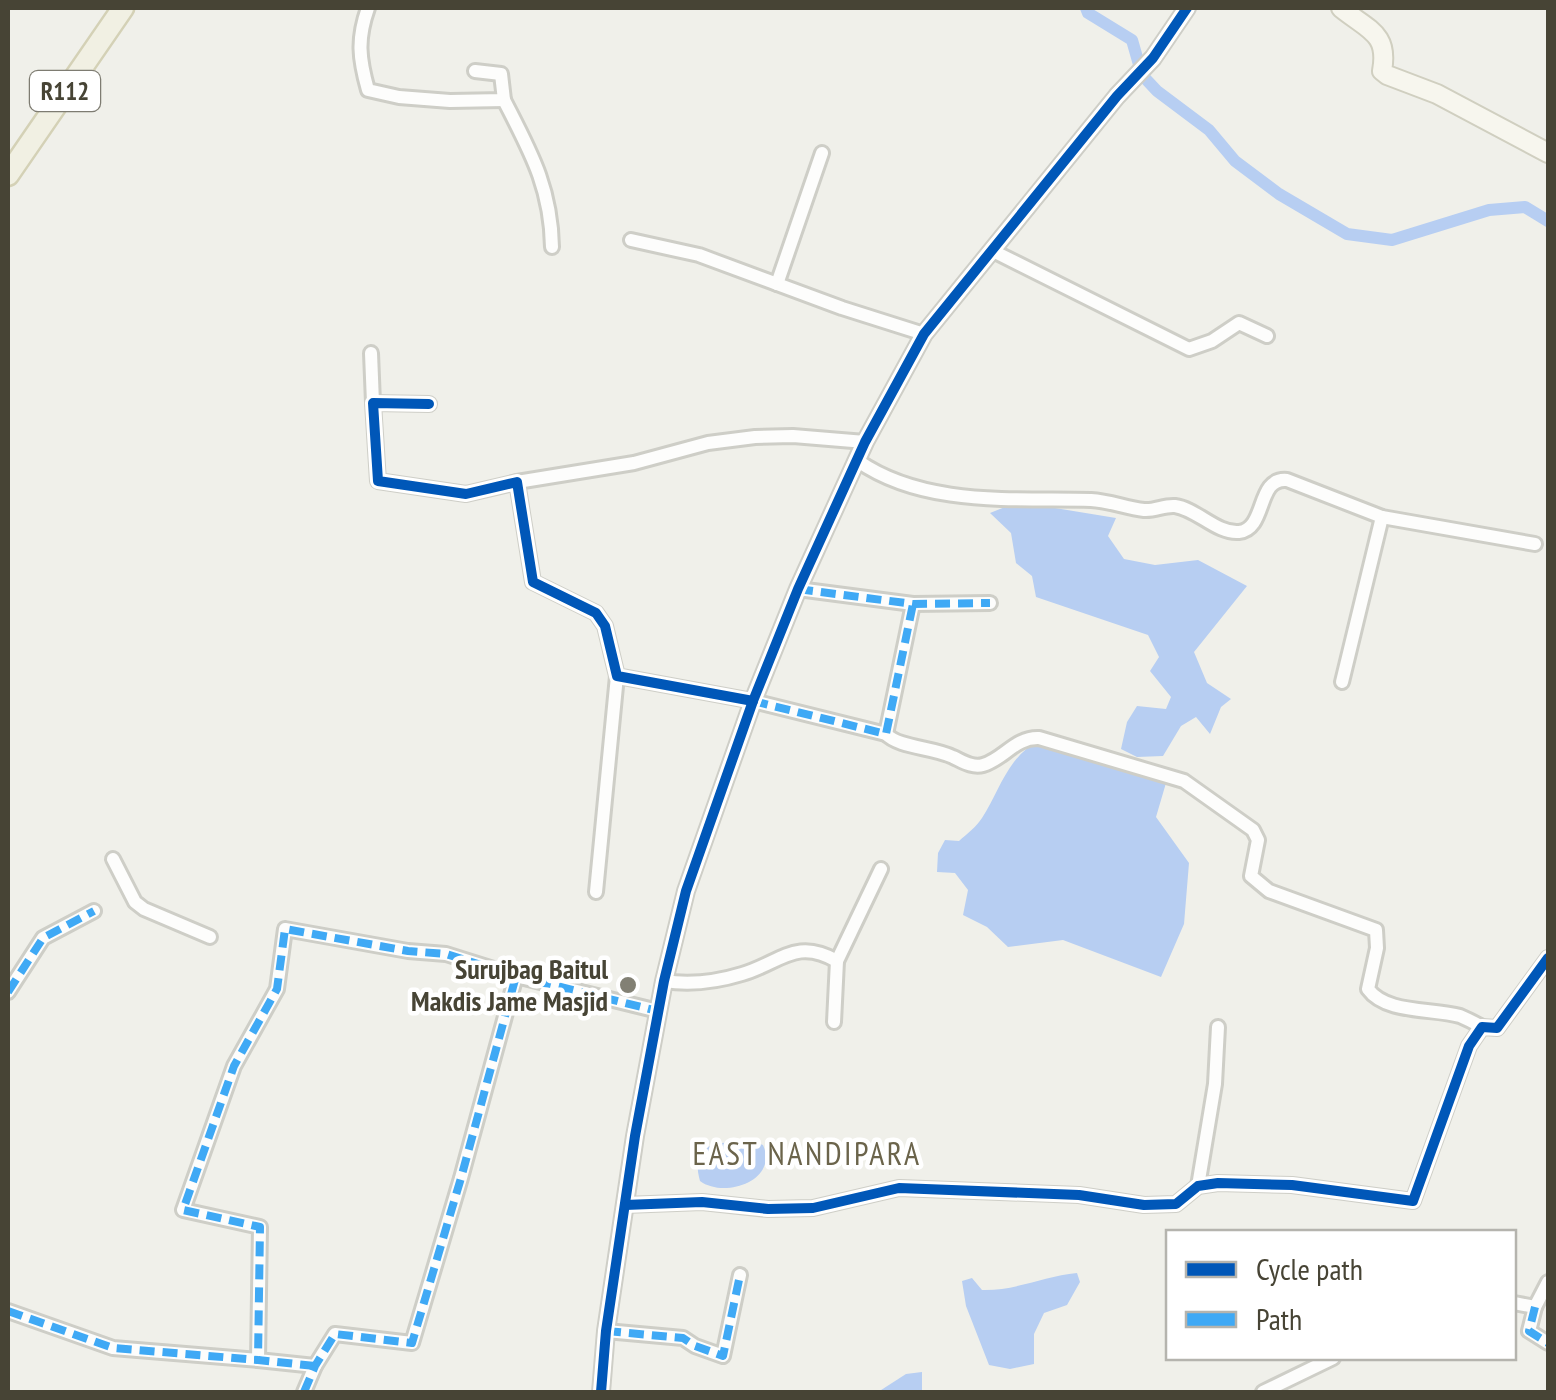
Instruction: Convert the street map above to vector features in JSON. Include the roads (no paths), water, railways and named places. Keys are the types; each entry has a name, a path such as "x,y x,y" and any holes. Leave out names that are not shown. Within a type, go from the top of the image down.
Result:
{"main road":[{"name":"R112","path":"8,175 122,8"},
{"path":"1341,8 1382,41 1386,50 1382,71 1387,75 1438,94 1548,153"}],"street":[{"path":"368,8 360,32 360,53 368,90 450,101 504,100"},
{"path":"601,1392 606,1332 658,1011 686,891 752,702 798,589 865,442 924,334 1116,96 1152,58 1186,10"},
{"path":"474,70 500,74 504,100 534,153 552,220 552,247"},
{"path":"778,284 822,154"},
{"path":"631,240 699,254 924,334"},
{"path":"993,251 1189,349 1212,342 1239,323 1268,336"},
{"path":"371,353 378,480 466,494 634,462 708,443 793,436 865,442"},
{"path":"374,403 429,404"},
{"path":"858,462 895,480 964,496 1096,500 1145,510 1178,506 1228,530 1241,532 1250,527 1271,484 1278,479 1382,517 1535,544"},
{"path":"517,482 533,582 596,613 605,626 616,676 596,892"},
{"path":"1342,682 1382,517"},
{"path":"798,589 913,604 990,603"},
{"path":"886,734 913,604"},
{"path":"616,676 752,702 886,734 892,741 941,751 975,766 984,765 1020,741 1039,738 1184,781 1252,830 1258,840 1251,876 1269,891 1376,930 1377,948 1368,989 1374,996 1400,1006 1460,1016 1497,1028 1548,958"},
{"path":"113,860 134,902 210,937"},
{"path":"834,1022 837,960 881,869"},
{"path":"8,992 43,938 94,911"},
{"path":"258,1360 260,1228 184,1210 234,1066 277,989 285,928 408,951 446,954 516,976 658,1011"},
{"path":"664,981 712,982 745,974 807,949 837,960"},
{"path":"304,1392 335,1334 412,1343 462,1178 516,976"},
{"path":"625,1206 702,1202 768,1209 813,1208 898,1188 1078,1195 1144,1205 1176,1204 1198,1186 1218,1183 1292,1186 1413,1200 1470,1046 1482,1026"},
{"path":"1198,1186 1215,1084 1218,1027"},
{"path":"606,1332 683,1338 723,1356 740,1275"},
{"path":"1548,1282 1535,1307 1529,1331 1548,1343"},
{"path":"1516,1303 1535,1307"},
{"path":"8,1311 112,1348 315,1366"},
{"path":"1263,1392 1329,1360"}],"water":[{"path":"1010,505 1116,518 1108,536 1124,559 1155,565 1198,560 1247,586 1194,652 1207,683 1231,699 1221,707 1210,734 1196,717 1181,726 1163,756 1137,757 1121,749 1127,722 1137,706 1166,709 1171,697 1150,671 1159,657 1148,635 1036,597 1032,576 1016,563 1011,533 990,513"},
{"path":"1038,741 1166,783 1156,817 1189,863 1184,924 1161,977 1063,940 1008,947 987,927 963,915 968,890 955,873 937,872 938,853 945,840 959,841 977,824 1011,765"},
{"path":"721,1143 763,1145 766,1158 756,1177 735,1187 722,1188 700,1181 699,1157 704,1150"},
{"path":"1077,1273 1080,1282 1067,1305 1044,1313 1034,1334 1034,1364 1010,1369 989,1365 966,1306 962,1281 972,1278 982,1290 994,1290"},
{"path":"922,1372 922,1392 878,1392 906,1374"}],"waterway":[{"path":"1086,8 1132,40 1142,75 1209,130 1235,161 1279,194 1347,234 1392,240 1489,210 1525,207 1548,221"}],"place":[{"name":"Surujbag Baitul Makdis Jame Masjid","path":"628,985"}],"district":[{"name":"EAST NANDIPARA","path":"807,1154"}]}
